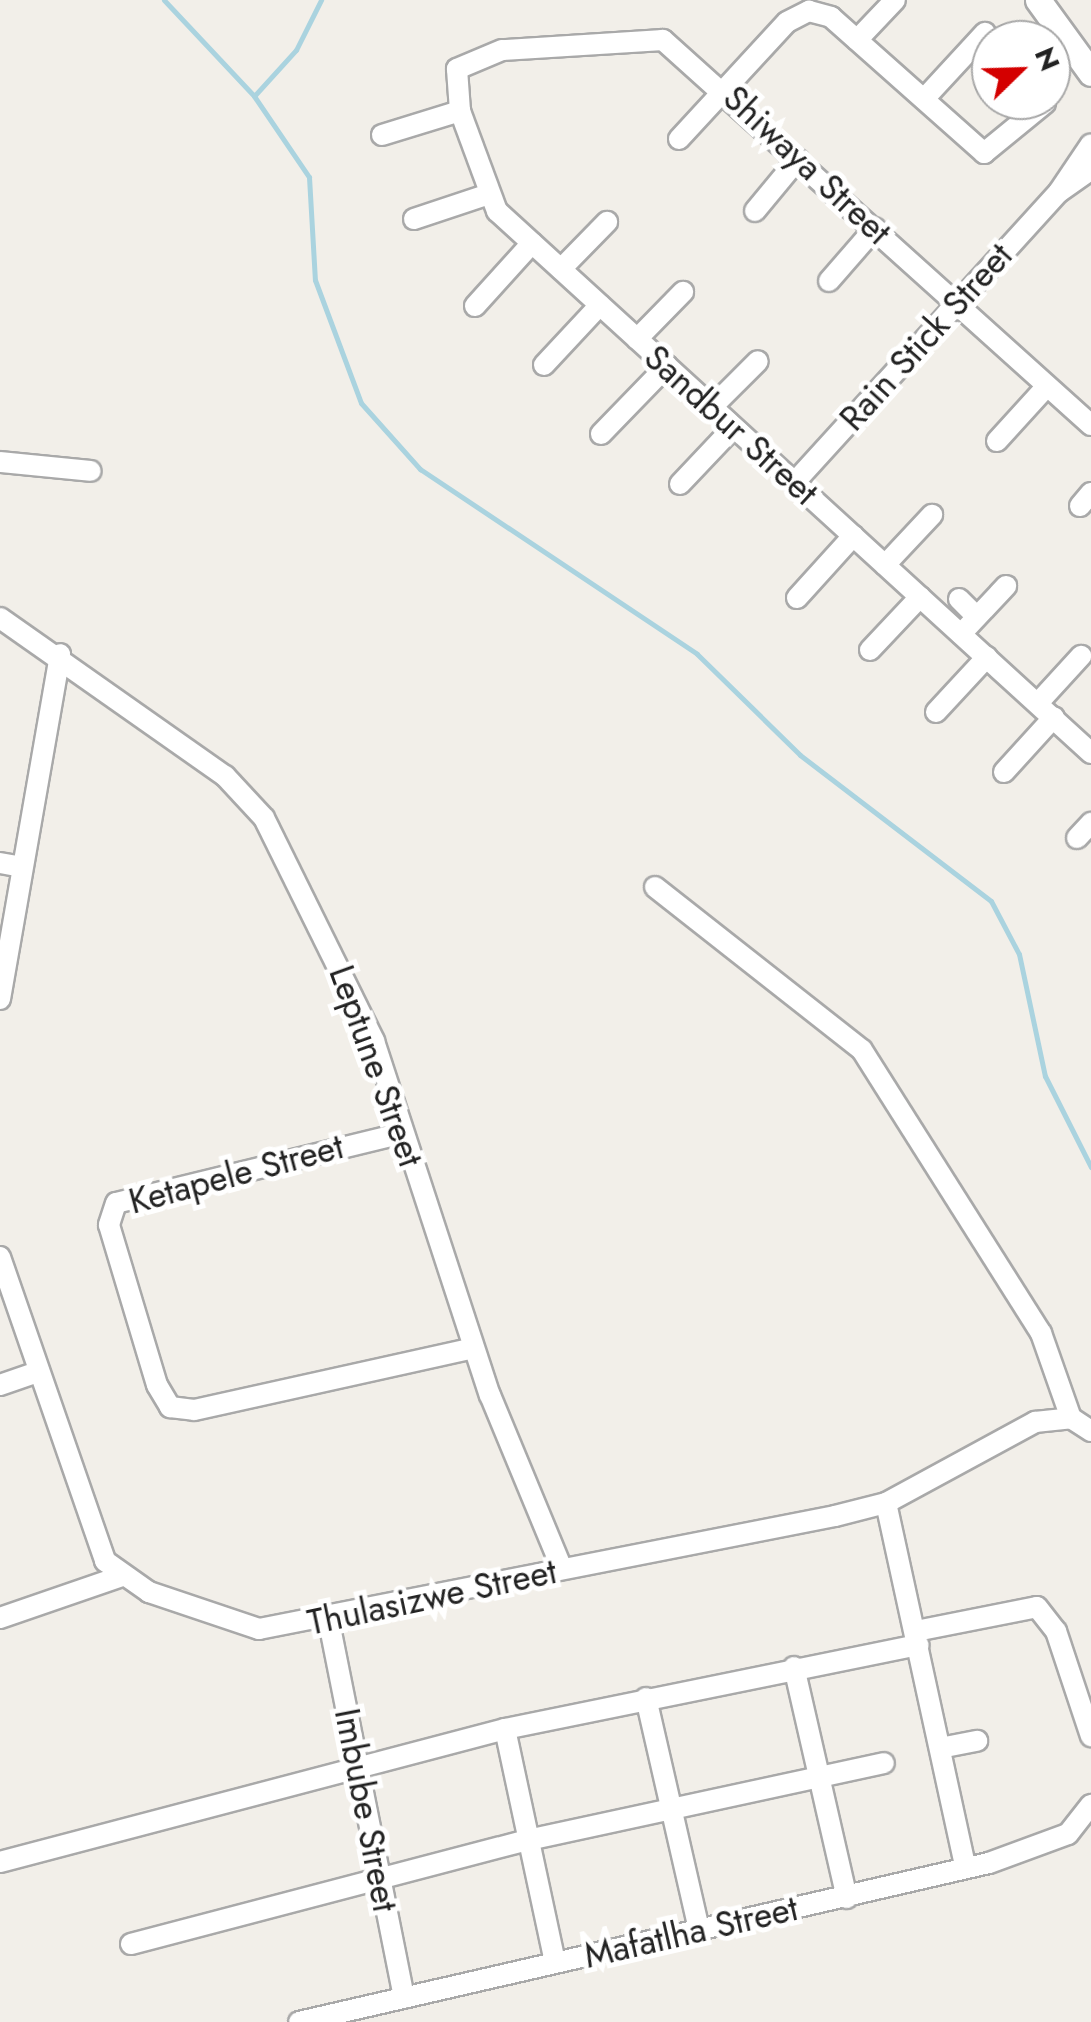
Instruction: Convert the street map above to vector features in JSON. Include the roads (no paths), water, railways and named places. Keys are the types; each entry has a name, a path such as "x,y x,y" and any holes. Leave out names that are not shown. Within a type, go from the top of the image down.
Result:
{"street":[{"path":"857,40 895,0"},
{"path":"1038,0 1091,73"},
{"path":"679,139 799,14 825,13 984,154 1025,120"},
{"name":"Shiwaya Street","path":"470,56 663,40 725,89 1091,425"},
{"path":"924,99 971,47"},
{"name":"Sandbur Street","path":"470,56 454,74 460,111 486,195 636,339 1091,753"},
{"path":"382,135 460,111"},
{"name":"Rain Stick Street","path":"794,482 1059,192 1091,144"},
{"path":"755,211 798,159"},
{"name":"Rain Stick Street","path":"1059,192 1091,170"},
{"path":"414,218 486,195"},
{"path":"561,269 607,222"},
{"path":"829,281 875,228"},
{"path":"475,306 532,243"},
{"path":"636,339 682,292"},
{"path":"544,365 600,305"},
{"path":"712,408 758,361"},
{"path":"601,434 667,366"},
{"path":"997,441 1047,386"},
{"path":"680,484 733,428"},
{"path":"0,462 91,471"},
{"path":"885,566 932,515"},
{"path":"797,598 854,536"},
{"path":"961,634 1006,586"},
{"path":"870,650 920,597"},
{"path":"959,599 978,616"},
{"name":"Leptune Street","path":"0,618 60,654 225,776 264,818 364,1015 473,1348 562,1570"},
{"path":"0,999 60,654"},
{"path":"1004,772 1081,656"},
{"path":"936,712 987,657"},
{"path":"0,864 22,868"},
{"path":"655,887 862,1050 1040,1332 1071,1418 1091,1431"},
{"name":"Ketapele Street","path":"403,1133 116,1203 108,1225 157,1385 170,1408 194,1410 473,1348"},
{"name":"Thulasizwe Street","path":"0,1257 88,1532 122,1576 232,1624 329,1622 886,1503 1034,1422 1071,1418"},
{"path":"0,1385 34,1373"},
{"path":"886,1503 965,1866"},
{"path":"0,1618 122,1576"},
{"path":"0,1862 505,1728 794,1667 1037,1607 1056,1631 1091,1736"},
{"name":"Imbube Street","path":"329,1622 404,1998"},
{"path":"794,1667 846,1898"},
{"path":"646,1698 675,1809 699,1930"},
{"path":"505,1728 555,1962"},
{"path":"940,1748 977,1741"},
{"path":"130,1944 528,1840 884,1763"},
{"name":"Mafatlha Street","path":"299,2022 846,1898 965,1866 1068,1834 1091,1805"}],"waterway":[{"path":"164,0 254,96 309,177 315,280 361,403 420,469 697,654 800,755 991,901 1019,954 1045,1076 1091,1167"},
{"path":"255,95 296,50 321,0"}]}
